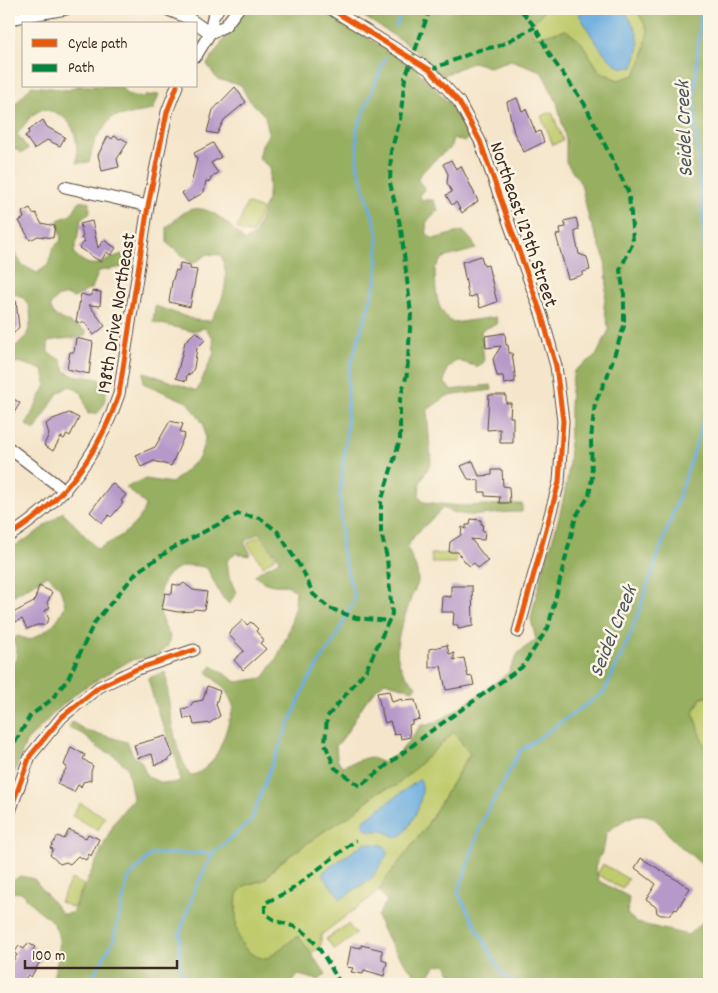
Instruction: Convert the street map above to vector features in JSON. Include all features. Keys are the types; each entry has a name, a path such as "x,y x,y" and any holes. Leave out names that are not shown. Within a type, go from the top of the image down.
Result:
{"street":[{"path":"9,18 66,9"},
{"path":"166,9 194,22"},
{"path":"198,53 210,33 213,17 218,9"},
{"path":"210,33 225,26 238,9"},
{"name":"Northeast 129th Street","path":"331,9 430,70 459,102 480,141 542,316 556,366 563,421 559,482 518,632"},
{"path":"198,25 210,33"},
{"name":"198th Drive Northeast","path":"9,536 42,512 65,491 91,456 104,434 119,394 148,206 167,112 176,88"},
{"path":"65,187 148,206"},
{"path":"9,448 65,491"},
{"path":"9,814 30,756 62,717 99,687 137,668 194,650"}],"green space":[{"path":"245,9 322,9 415,68 450,104 469,138 465,142 453,138 450,149 432,162 417,179 425,189 420,194 421,200 433,200 438,210 426,223 427,234 433,239 463,231 476,249 443,258 435,268 437,298 442,312 453,323 496,317 497,324 481,330 484,362 478,367 456,360 447,369 444,382 451,390 491,385 492,390 447,396 427,410 431,462 420,483 419,496 423,502 460,506 522,504 522,512 482,515 463,514 443,508 415,535 407,547 416,567 418,582 399,634 397,655 406,676 416,686 413,690 385,682 368,698 349,730 336,746 337,759 342,766 369,757 384,763 401,751 421,725 429,725 444,718 508,673 519,652 536,640 531,619 564,498 569,467 570,398 574,371 596,356 609,330 604,307 607,282 605,259 589,219 581,184 566,162 566,140 557,102 541,71 511,60 489,67 473,62 442,76 410,46 352,9 545,9 530,27 534,37 566,30 581,42 600,72 618,80 635,75 644,54 648,30 636,9 709,9 709,696 701,698 693,713 703,743 709,753 709,873 696,859 672,839 657,821 644,815 630,817 606,833 604,848 595,867 599,881 629,897 627,914 637,923 688,935 709,916 709,984 459,984 445,964 436,966 421,984 412,984 415,974 393,947 377,916 387,901 379,891 383,883 424,830 470,754 454,732 396,786 379,791 348,817 327,829 278,864 264,880 246,885 237,894 236,926 241,943 247,950 255,956 266,959 298,936 326,974 319,980 298,975 291,984 51,984 59,947 57,930 52,922 23,893 9,892 11,882 20,876 34,879 62,914 72,913 115,821 133,798 127,767 112,754 97,747 86,736 69,727 72,722 85,730 127,742 134,757 141,761 147,776 163,783 180,781 176,757 157,710 148,678 166,672 170,712 179,751 190,776 200,772 215,757 220,748 234,708 227,691 207,672 212,666 237,682 263,678 282,648 293,614 296,591 287,585 266,583 255,576 280,560 260,532 244,542 250,552 249,556 236,553 227,560 229,576 236,593 229,604 221,596 207,568 191,566 178,568 168,575 162,585 159,597 163,623 170,636 168,646 159,655 131,660 80,690 56,711 26,742 9,787 9,669 16,656 13,640 17,636 30,640 42,633 52,626 65,605 60,588 48,575 9,598 9,550 33,535 63,512 97,549 112,541 133,526 146,505 126,487 145,479 172,483 199,458 205,440 204,425 189,403 143,383 144,372 197,391 214,353 213,338 205,328 191,331 153,322 155,306 195,320 210,321 219,306 226,281 221,255 208,254 192,264 167,243 167,227 186,211 205,210 220,218 245,241 255,235 268,196 270,167 259,159 262,145 269,133 265,116 248,99 241,85 217,79 207,64"},
{"path":"545,9 636,9 648,30 644,54 635,76 618,80 600,72 581,42 534,37 529,27"},
{"path":"29,88 69,90 73,88 122,88 126,94 140,97 159,94 153,110 112,117 95,140 89,162 77,163 75,135 68,121 62,116 43,109 32,115 17,134 28,149 22,153 9,145 9,112"},
{"path":"552,112 563,140 553,145 541,116"},
{"path":"89,201 90,212 81,220 74,253 88,264 100,263 129,253 131,261 123,267 99,271 92,288 74,298 66,295 56,298 50,306 54,315 86,331 85,336 48,342 48,353 61,360 65,371 72,375 99,379 107,387 104,404 98,413 88,414 82,393 70,386 58,393 35,430 26,425 46,385 43,370 19,362 9,365 9,348 22,342 26,336 29,329 30,314 29,306 24,299 15,294 9,296 9,243 22,265 37,273 48,265 53,248 61,240 58,220 71,215 79,202"},
{"path":"247,203 262,209 252,234 237,229"},
{"path":"260,535 276,557 263,566 247,543"},
{"path":"455,553 456,563 432,563 431,554"},
{"path":"709,696 709,753 703,743 693,713 701,698"},
{"path":"454,732 470,753 424,830 383,883 379,891 321,935 321,945 311,954 298,936 266,960 247,951 241,944 236,926 237,894 246,885 264,880 278,864 327,829 348,817 379,791 396,786"},
{"path":"80,803 105,817 98,830 72,816"},
{"path":"603,864 628,879 622,889 597,874"},
{"path":"71,879 84,885 73,908 60,902"},
{"path":"348,924 356,934 335,950 326,939"}],"water":[{"path":"582,9 623,9 633,24 638,37 638,51 633,67 621,67 615,64 602,51 578,12"},
{"path":"420,779 422,793 420,802 413,820 403,834 398,838 386,832 367,830 362,824 365,819"},
{"path":"365,843 383,845 389,852 372,878 341,899 323,876 324,871"}],"building":[{"path":"235,87 246,102 224,120 217,134 207,132 213,110"},
{"path":"517,98 522,111 526,109 536,133 540,131 544,142 524,152 514,133 507,102"},
{"path":"43,120 47,127 65,137 60,146 47,140 34,149 25,136 29,133 28,131"},
{"path":"108,136 112,139 114,136 121,138 128,142 117,159 119,167 102,171 98,155"},
{"path":"213,143 221,157 211,163 218,173 211,178 210,182 206,181 204,192 188,202 182,193 191,184 197,159 194,153"},
{"path":"451,160 456,169 461,166 478,201 462,213 456,202 452,205 446,195 452,192 447,183 448,174 443,164"},
{"path":"30,208 33,214 36,213 41,223 55,226 53,238 38,236 30,240 19,221 24,218 22,212"},
{"path":"576,218 579,230 575,231 575,236 579,254 587,257 590,270 583,272 583,275 568,279 556,235 561,234 560,228 566,227 564,221"},
{"path":"92,221 98,248 104,240 116,248 111,255 106,252 101,262 79,248 85,241 81,238 83,236 80,224"},
{"path":"481,256 484,266 488,265 497,302 480,308 476,295 469,298 462,262"},
{"path":"180,263 190,265 190,269 197,270 190,307 169,302 172,282 176,270 179,271"},
{"path":"92,291 101,292 100,306 89,305 105,326 94,335 85,323 76,322 81,294 92,295"},
{"path":"16,301 19,327 9,339 9,302"},
{"path":"196,331 205,340 197,348 194,368 190,375 187,374 186,381 176,378 185,342"},
{"path":"505,333 506,345 508,345 509,353 512,353 515,382 504,384 503,376 497,376 493,359 501,346 486,348 485,336"},
{"path":"76,338 93,342 89,374 67,369 70,352 74,352"},
{"path":"489,395 506,395 506,403 511,403 510,417 513,417 513,443 500,443 500,429 487,430"},
{"path":"9,396 20,403 14,413 9,410"},
{"path":"69,413 79,418 70,436 67,434 64,439 61,437 53,451 44,445 49,434 46,424"},
{"path":"170,421 183,424 180,432 185,434 171,466 154,461 141,467 136,455 155,447"},
{"path":"473,461 479,476 492,475 492,470 502,470 503,486 509,487 510,503 499,503 500,497 485,496 485,492 479,492 479,480 468,479 461,466"},
{"path":"112,483 126,495 121,501 123,503 111,517 109,515 102,523 90,512"},
{"path":"471,519 481,520 481,524 483,524 482,531 485,531 484,540 471,539 488,561 478,568 474,563 470,566 466,563 458,552 449,552 450,542 461,535 462,527 466,529 466,525 470,525"},
{"path":"184,583 193,590 207,592 204,610 194,609 193,611 178,612 162,609 165,593 172,594 173,584 180,586"},
{"path":"39,586 52,592 47,603 50,607 45,611 49,619 45,625 37,625 27,629 22,619 9,625 9,615 34,602"},
{"path":"451,586 472,586 473,626 458,629 458,625 453,625 454,612 441,612 442,596 451,597"},
{"path":"243,620 247,625 251,622 258,629 256,631 264,640 260,643 266,649 243,670 234,660 244,651 228,634"},
{"path":"447,645 449,654 454,653 454,660 464,658 468,677 472,676 474,685 446,690 441,666 429,668 429,649"},
{"path":"207,686 220,691 216,704 220,716 210,723 194,725 192,717 184,719 182,709 189,708 193,702 203,700"},
{"path":"389,691 392,702 402,699 402,701 415,700 420,719 412,721 412,724 409,725 410,737 401,739 400,733 394,735 390,721 385,723 377,693"},
{"path":"166,736 173,756 169,760 155,765 152,754 138,758 134,745"},
{"path":"71,747 85,755 83,759 93,766 91,780 83,782 81,787 78,785 74,792 57,784 67,767 64,765"},
{"path":"69,830 86,838 88,834 99,839 91,856 89,854 86,860 78,856 70,864 66,862 60,864 50,855 53,849 50,848 58,836 64,839"},
{"path":"641,858 690,888 677,910 675,909 670,915 657,913 656,907 646,900 656,884 635,868"},
{"path":"28,943 35,947 32,951 42,958 31,977 28,975 21,984 14,984 9,981 9,967 17,955 14,953 19,946 24,949"},
{"path":"361,945 382,950 382,960 387,962 384,976 364,970 363,974 351,972 353,968 347,967 351,946 361,948"}],"waterway":[{"path":"396,26 403,9"},
{"name":"Seidel Creek","path":"701,9 694,101 709,308"},
{"path":"88,984 113,942 128,879 151,854 213,853 251,821 271,767 307,682 335,639 355,599 342,551 340,493 347,429 348,373 377,279 378,234 357,164 357,129 385,58"},
{"name":"Seidel Creek","path":"518,984 502,974 458,893 482,822 520,751 604,692 629,639 688,470 709,402"},
{"path":"190,984 179,967 180,933 195,889 213,853"}],"marked path":[{"path":"430,9 405,78 400,120 391,151 390,183 401,229 411,314 407,374 400,399 400,440 381,502 381,532 387,558 392,614 366,670 327,717 325,744 335,768 360,786 431,731 522,667 548,628 576,516 589,496 592,478 591,439 595,403 607,377 624,326 624,294 620,270 633,242 628,191 584,103 551,57 535,27 520,9"},
{"path":"430,70 479,50 499,46 535,27"},
{"path":"9,753 30,716 51,700 68,679 94,623 138,571 173,548 238,514 260,518 278,532 304,573 313,594 329,608 356,618 390,621"},
{"path":"341,984 311,938 299,929 278,922 270,917 265,913 265,903 291,890 356,840"}],"cycle path":[{"path":"331,9 430,70 459,102 480,141 542,316 556,366 563,421 559,482 518,632"},
{"path":"9,536 46,508 77,475 101,437 111,416 119,394 148,206 167,112 176,88"},
{"path":"9,814 30,756 62,717 99,687 137,669 194,650"}]}
